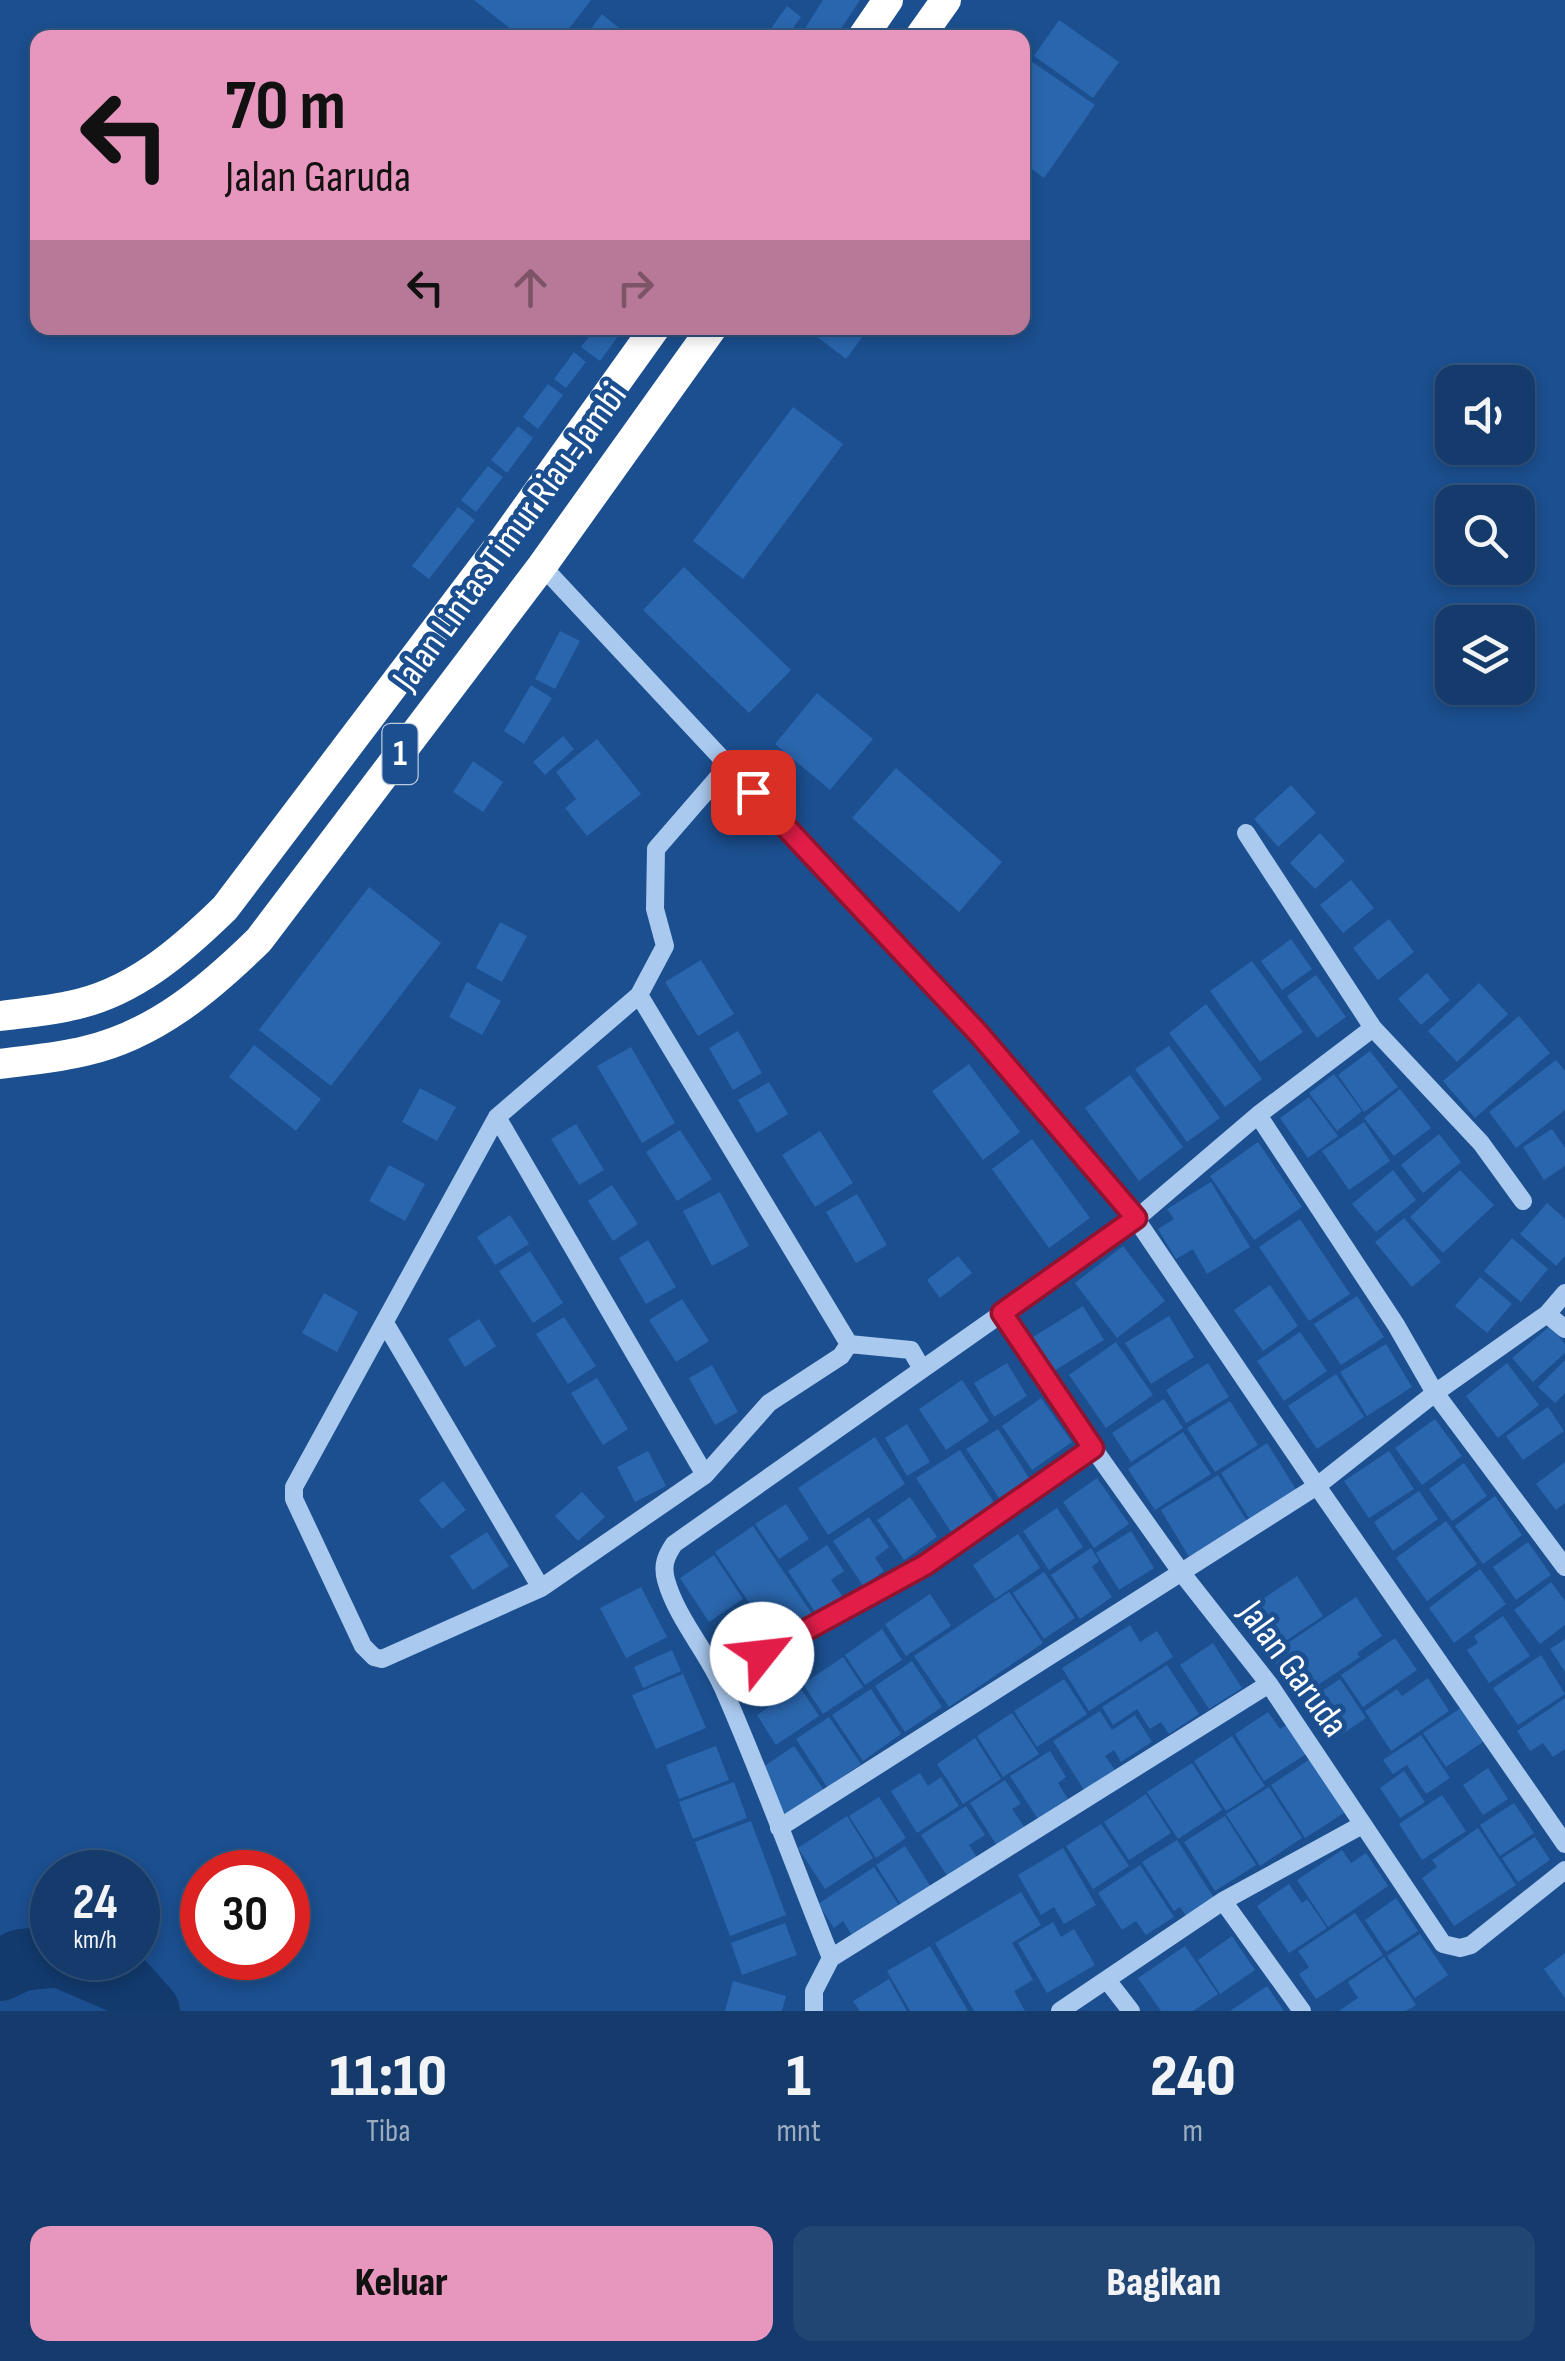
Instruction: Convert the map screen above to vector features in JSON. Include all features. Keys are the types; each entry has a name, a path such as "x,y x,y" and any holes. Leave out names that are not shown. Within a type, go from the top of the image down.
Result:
{"highway":[{"path":"867,30 888,0"},
{"path":"925,30 946,0"},
{"name":"Jalan Lintas Timur Riau-Jambi","path":"0,1016 73,1006 117,990 157,968 226,908 505,538 650,335"},
{"name":"Jalan Lintas Timur Riau-Jambi","path":"0,1064 86,1051 136,1034 183,1008 259,940 542,566 707,335"}],"street":[{"path":"542,566 979,1034 1136,1218 1565,1844"},
{"path":"728,766 656,849 655,909 665,946 640,995 497,1117 292,1493 364,1646 374,1658 382,1659 542,1588 705,1476 769,1403 841,1356 849,1344"},
{"path":"1246,833 1372,1028 1481,1143 1523,1201"},
{"path":"640,995 849,1344"},
{"path":"831,1958 721,1684 666,1581 668,1552 674,1544 1136,1218 1372,1028"},
{"path":"1258,1116 1396,1325 1435,1393 1565,1567"},
{"path":"497,1117 705,1476"},
{"path":"779,1828 1317,1486 1435,1393 1547,1314 1565,1293"},
{"name":"Jalan Garuda","path":"1002,1313 1181,1572 1269,1684 1444,1944 1460,1948 1471,1945 1565,1870"},
{"path":"1547,1314 1565,1329"},
{"path":"385,1324 542,1588"},
{"path":"849,1344 910,1350 922,1368"},
{"path":"721,1684 762,1654 925,1565 1093,1448"},
{"path":"814,2011 814,1991 831,1958 1269,1684"},
{"path":"1060,2011 1222,1901 1362,1825"},
{"path":"1222,1901 1302,2011"},
{"path":"1106,1980 1131,2011"}],"building":[{"path":"474,0 591,0 568,30 512,30"},
{"path":"823,0 860,0 840,30 804,30"},
{"path":"787,6 801,17 792,30 770,30"},
{"path":"602,14 621,30 590,30"},
{"path":"1059,20 1119,62 1093,98 1034,56"},
{"path":"1030,60 1095,105 1044,178 1030,168"},
{"path":"590,335 619,335 600,361 581,347"},
{"path":"815,335 864,335 846,359"},
{"path":"574,352 586,362 566,388 554,379"},
{"path":"548,384 563,395 538,429 523,417"},
{"path":"793,407 843,444 743,579 693,541"},
{"path":"518,426 533,438 507,473 491,460"},
{"path":"488,466 503,477 476,512 461,500"},
{"path":"458,507 475,520 429,579 412,566"},
{"path":"684,567 791,670 749,713 643,610"},
{"path":"560,631 580,641 555,689 535,679"},
{"path":"531,685 552,698 524,744 504,731"},
{"path":"817,693 873,739 830,790 775,744"},
{"path":"563,736 574,749 545,775 533,762"},
{"path":"597,739 641,794 587,836 565,808 576,799 556,772"},
{"path":"473,761 503,782 483,812 453,792"},
{"path":"896,768 1002,862 959,912 852,818"},
{"path":"1291,785 1316,813 1278,847 1254,819"},
{"path":"1320,833 1345,861 1315,889 1290,863"},
{"path":"1351,880 1374,908 1343,933 1320,905"},
{"path":"369,887 441,943 331,1086 259,1030"},
{"path":"1389,919 1414,952 1378,980 1353,948"},
{"path":"500,922 527,936 502,982 476,968"},
{"path":"1291,939 1312,969 1282,990 1261,961"},
{"path":"701,960 734,1014 698,1036 665,982"},
{"path":"1252,961 1303,1032 1260,1062 1210,991"},
{"path":"1427,973 1450,1000 1421,1025 1398,999"},
{"path":"1316,975 1346,1017 1317,1038 1287,996"},
{"path":"467,982 501,1001 482,1035 449,1017"},
{"path":"1479,983 1508,1014 1457,1062 1428,1031"},
{"path":"1206,1004 1262,1079 1225,1107 1169,1033"},
{"path":"1519,1016 1550,1053 1475,1118 1443,1081"},
{"path":"738,1031 762,1073 733,1090 709,1048"},
{"path":"254,1045 321,1099 296,1131 229,1077"},
{"path":"1169,1046 1220,1118 1187,1142 1135,1069"},
{"path":"631,1047 675,1123 642,1143 597,1066"},
{"path":"1370,1051 1398,1087 1364,1112 1338,1075"},
{"path":"1556,1060 1565,1071 1565,1110 1516,1148 1489,1112"},
{"path":"969,1064 1020,1132 983,1160 932,1091"},
{"path":"1334,1074 1362,1111 1337,1131 1309,1093"},
{"path":"1130,1075 1183,1147 1139,1181 1085,1108"},
{"path":"769,1082 788,1114 757,1133 738,1100"},
{"path":"420,1088 456,1107 437,1141 402,1122"},
{"path":"1400,1089 1431,1128 1394,1156 1364,1118"},
{"path":"1309,1097 1338,1136 1308,1158 1280,1118"},
{"path":"1364,1122 1390,1161 1349,1190 1322,1151"},
{"path":"576,1124 604,1170 579,1185 551,1139"},
{"path":"1552,1129 1565,1148 1565,1166 1544,1180 1523,1147"},
{"path":"680,1130 712,1179 677,1201 646,1152"},
{"path":"820,1131 853,1183 815,1207 782,1155"},
{"path":"1439,1134 1461,1162 1423,1193 1401,1165"},
{"path":"1032,1139 1090,1218 1049,1248 992,1169"},
{"path":"1258,1142 1302,1207 1254,1240 1210,1176"},
{"path":"389,1165 425,1184 405,1221 369,1201"},
{"path":"1393,1170 1416,1200 1376,1232 1352,1204"},
{"path":"1460,1170 1494,1205 1443,1253 1410,1217"},
{"path":"1211,1182 1250,1247 1207,1274 1193,1249 1176,1259 1158,1229 1174,1219 1167,1209"},
{"path":"612,1185 638,1224 613,1241 588,1201"},
{"path":"720,1192 749,1246 712,1266 683,1211"},
{"path":"857,1194 887,1245 856,1263 826,1212"},
{"path":"1547,1203 1565,1219 1565,1256 1556,1266 1520,1234"},
{"path":"510,1215 529,1244 495,1265 477,1237"},
{"path":"1404,1218 1441,1262 1412,1287 1375,1242"},
{"path":"1300,1219 1350,1294 1309,1321 1259,1247"},
{"path":"1512,1238 1548,1269 1521,1302 1484,1271"},
{"path":"648,1240 676,1287 646,1304 619,1258"},
{"path":"1123,1246 1165,1301 1117,1338 1075,1283"},
{"path":"530,1251 563,1303 533,1323 499,1271"},
{"path":"958,1256 972,1273 940,1298 927,1280"},
{"path":"1480,1277 1512,1304 1487,1333 1455,1306"},
{"path":"1270,1285 1298,1326 1263,1351 1234,1310"},
{"path":"324,1293 358,1312 337,1352 302,1333"},
{"path":"1357,1296 1384,1337 1341,1365 1314,1324"},
{"path":"682,1299 709,1341 676,1362 649,1320"},
{"path":"1083,1306 1104,1340 1054,1371 1033,1337"},
{"path":"1169,1316 1194,1357 1151,1384 1125,1343"},
{"path":"564,1317 596,1366 568,1384 536,1334"},
{"path":"479,1319 496,1346 465,1367 448,1339"},
{"path":"1550,1326 1565,1344 1565,1353 1533,1382 1512,1358"},
{"path":"1300,1332 1327,1371 1284,1401 1257,1361"},
{"path":"1116,1342 1153,1395 1106,1428 1069,1375"},
{"path":"1386,1344 1412,1387 1367,1416 1340,1372"},
{"path":"1565,1360 1565,1393 1555,1403 1538,1387"},
{"path":"1007,1363 1027,1396 994,1417 974,1383"},
{"path":"1208,1363 1229,1397 1186,1423 1166,1390"},
{"path":"1507,1363 1539,1405 1498,1438 1466,1396"},
{"path":"712,1365 738,1412 715,1425 689,1378"},
{"path":"1336,1374 1364,1417 1317,1449 1288,1406"},
{"path":"597,1378 628,1429 603,1445 571,1393"},
{"path":"962,1380 989,1421 946,1450 919,1409"},
{"path":"1041,1398 1072,1442 1032,1470 1002,1426"},
{"path":"1164,1399 1183,1428 1131,1462 1112,1433"},
{"path":"1230,1401 1258,1445 1215,1472 1187,1428"},
{"path":"1548,1407 1564,1431 1523,1460 1506,1436"},
{"path":"1435,1419 1462,1456 1422,1485 1395,1448"},
{"path":"907,1424 930,1462 907,1476 885,1438"},
{"path":"998,1429 1029,1478 999,1498 966,1449"},
{"path":"1183,1432 1211,1474 1155,1510 1128,1469"},
{"path":"875,1437 905,1484 828,1535 798,1488"},
{"path":"1267,1443 1297,1491 1250,1520 1221,1473"},
{"path":"960,1450 999,1510 955,1538 916,1478"},
{"path":"648,1451 666,1486 635,1502 617,1467"},
{"path":"1389,1451 1414,1489 1369,1518 1344,1481"},
{"path":"1565,1462 1565,1503 1556,1510 1536,1484"},
{"path":"1464,1463 1487,1496 1452,1521 1429,1489"},
{"path":"1218,1475 1247,1521 1189,1557 1161,1510"},
{"path":"1097,1478 1129,1524 1094,1548 1063,1502"},
{"path":"443,1481 466,1510 442,1529 419,1500"},
{"path":"1419,1491 1438,1519 1393,1551 1374,1522"},
{"path":"582,1492 605,1517 578,1541 555,1516"},
{"path":"1495,1496 1522,1535 1483,1564 1455,1526"},
{"path":"910,1497 937,1537 904,1560 877,1520"},
{"path":"786,1504 809,1539 779,1559 755,1524"},
{"path":"1057,1508 1083,1547 1049,1570 1023,1531"},
{"path":"869,1517 889,1547 875,1558 884,1571 863,1586 833,1541"},
{"path":"1446,1521 1477,1564 1427,1601 1396,1558"},
{"path":"753,1526 812,1614 774,1640 715,1552"},
{"path":"1131,1531 1154,1568 1119,1590 1096,1553"},
{"path":"487,1532 509,1566 473,1590 450,1556"},
{"path":"1018,1534 1040,1568 995,1599 973,1565"},
{"path":"1528,1542 1551,1575 1516,1600 1493,1567"},
{"path":"827,1545 844,1571 831,1580 843,1597 817,1615 788,1571"},
{"path":"1091,1548 1099,1561 1092,1567 1112,1597 1080,1619 1051,1575"},
{"path":"714,1555 743,1599 709,1622 680,1578"},
{"path":"1480,1569 1506,1604 1454,1643 1429,1608"},
{"path":"1044,1572 1075,1618 1044,1639 1013,1593"},
{"path":"1297,1576 1323,1616 1278,1646 1264,1624 1252,1632 1240,1614"},
{"path":"1551,1582 1565,1601 1565,1625 1540,1644 1514,1610"},
{"path":"641,1587 667,1637 626,1658 600,1608"},
{"path":"1009,1592 1043,1643 949,1707 914,1656"},
{"path":"930,1594 951,1626 906,1656 885,1624"},
{"path":"1356,1597 1382,1636 1357,1653 1360,1657 1298,1698 1270,1655"},
{"path":"748,1612 770,1645 734,1669 712,1637"},
{"path":"1503,1616 1530,1656 1489,1683 1467,1650 1478,1643 1474,1636"},
{"path":"1130,1625 1140,1642 1157,1631 1173,1657 1089,1711 1062,1668"},
{"path":"882,1629 902,1660 865,1685 845,1655"},
{"path":"1395,1638 1417,1670 1363,1707 1341,1675"},
{"path":"1565,1639 1565,1672 1550,1649"},
{"path":"1213,1643 1242,1688 1209,1709 1180,1665"},
{"path":"672,1650 681,1671 643,1688 634,1667"},
{"path":"1541,1655 1565,1694 1518,1725 1493,1688"},
{"path":"843,1657 863,1687 823,1714 803,1684"},
{"path":"912,1661 942,1707 905,1732 875,1686"},
{"path":"1167,1665 1199,1714 1169,1734 1161,1722 1150,1729 1137,1709 1113,1725 1102,1707"},
{"path":"683,1674 706,1728 656,1749 632,1695"},
{"path":"1428,1678 1449,1711 1391,1751 1365,1711 1397,1689 1402,1696"},
{"path":"1064,1679 1087,1714 1037,1747 1014,1711"},
{"path":"1340,1679 1366,1718 1329,1743 1303,1704"},
{"path":"799,1686 819,1716 776,1745 757,1715"},
{"path":"871,1689 901,1734 863,1761 832,1715"},
{"path":"1565,1698 1565,1749 1553,1757 1543,1743 1530,1751 1517,1731"},
{"path":"1464,1706 1486,1740 1446,1767 1423,1733"},
{"path":"1100,1711 1112,1730 1135,1715 1152,1742 1121,1762 1114,1750 1105,1756 1115,1770 1084,1790 1053,1741"},
{"path":"1268,1712 1280,1729 1292,1721 1311,1751 1264,1781 1235,1734"},
{"path":"1012,1713 1039,1754 1003,1777 977,1736"},
{"path":"829,1717 861,1764 827,1787 796,1739"},
{"path":"1421,1735 1450,1778 1426,1794 1407,1765 1393,1774 1383,1760"},
{"path":"1232,1736 1265,1786 1226,1811 1194,1761"},
{"path":"975,1738 1001,1779 963,1804 937,1764"},
{"path":"716,1746 729,1780 679,1799 666,1765"},
{"path":"794,1746 825,1792 782,1821 760,1769"},
{"path":"1050,1751 1066,1777 1058,1783 1068,1799 1038,1819 1010,1776"},
{"path":"1310,1759 1344,1813 1305,1838 1271,1785"},
{"path":"1192,1763 1222,1810 1178,1839 1147,1792"},
{"path":"1488,1768 1508,1799 1483,1815 1463,1785"},
{"path":"1404,1771 1425,1802 1400,1818 1380,1788"},
{"path":"920,1773 928,1786 941,1777 959,1806 917,1833 891,1791"},
{"path":"1005,1780 1021,1804 1012,1809 1025,1828 997,1846 970,1803"},
{"path":"734,1782 747,1818 693,1839 679,1802"},
{"path":"1269,1787 1302,1838 1260,1866 1226,1814"},
{"path":"1146,1794 1171,1833 1129,1860 1104,1822"},
{"path":"1442,1795 1466,1831 1422,1860 1399,1824"},
{"path":"879,1797 906,1838 876,1858 849,1816"},
{"path":"1514,1803 1534,1833 1500,1856 1480,1825"},
{"path":"966,1806 985,1835 969,1845 978,1859 949,1879 921,1835"},
{"path":"847,1816 873,1858 825,1889 798,1848"},
{"path":"1225,1816 1256,1865 1215,1891 1184,1842"},
{"path":"751,1821 786,1915 730,1936 695,1842"},
{"path":"1101,1824 1129,1866 1093,1889 1066,1846"},
{"path":"1478,1828 1516,1885 1454,1926 1422,1878 1437,1867 1432,1860"},
{"path":"1535,1837 1550,1860 1518,1882 1502,1858"},
{"path":"1177,1840 1216,1901 1188,1919 1180,1907 1174,1911 1142,1862"},
{"path":"905,1846 931,1887 902,1906 876,1865"},
{"path":"1063,1848 1096,1905 1064,1924 1054,1907 1041,1915 1018,1875"},
{"path":"1342,1850 1351,1863 1366,1853 1388,1886 1328,1927 1297,1880"},
{"path":"1140,1865 1174,1917 1146,1935 1136,1921 1122,1930 1098,1893"},
{"path":"874,1867 900,1907 853,1937 843,1921 834,1928 818,1904"},
{"path":"1289,1884 1302,1903 1307,1899 1327,1928 1289,1953 1257,1906"},
{"path":"1021,1892 1041,1925 1012,1943 1033,1980 1014,1991 1025,2011 974,2011 935,1943"},
{"path":"1396,1898 1418,1931 1386,1952 1365,1920"},
{"path":"1355,1913 1383,1955 1316,1999 1299,1974 1309,1967 1298,1951"},
{"path":"1053,1922 1061,1937 1074,1929 1095,1965 1047,1993 1018,1943"},
{"path":"785,1923 797,1955 742,1975 731,1943"},
{"path":"1420,1934 1448,1975 1415,1998 1387,1956"},
{"path":"1232,1936 1255,1970 1220,1994 1198,1960"},
{"path":"930,1946 968,2011 910,2011 887,1971"},
{"path":"1185,1946 1218,1994 1193,2011 1161,2011 1138,1978"},
{"path":"1565,1953 1565,1998 1544,1969"},
{"path":"1384,1957 1416,2005 1406,2011 1339,2011 1358,1998 1348,1982"},
{"path":"889,1979 907,2011 860,2011 853,2001"},
{"path":"733,1981 786,1996 782,2011 725,2011"},
{"path":"1267,1986 1284,2011 1230,2011"}],"waterway":[{"path":"0,1970 30,1959"},
{"path":"115,1980 126,1985 149,2011"}],"route":[{"path":"753,792 979,1034 1136,1218 1002,1313 1093,1448 925,1565 762,1654"}]}
